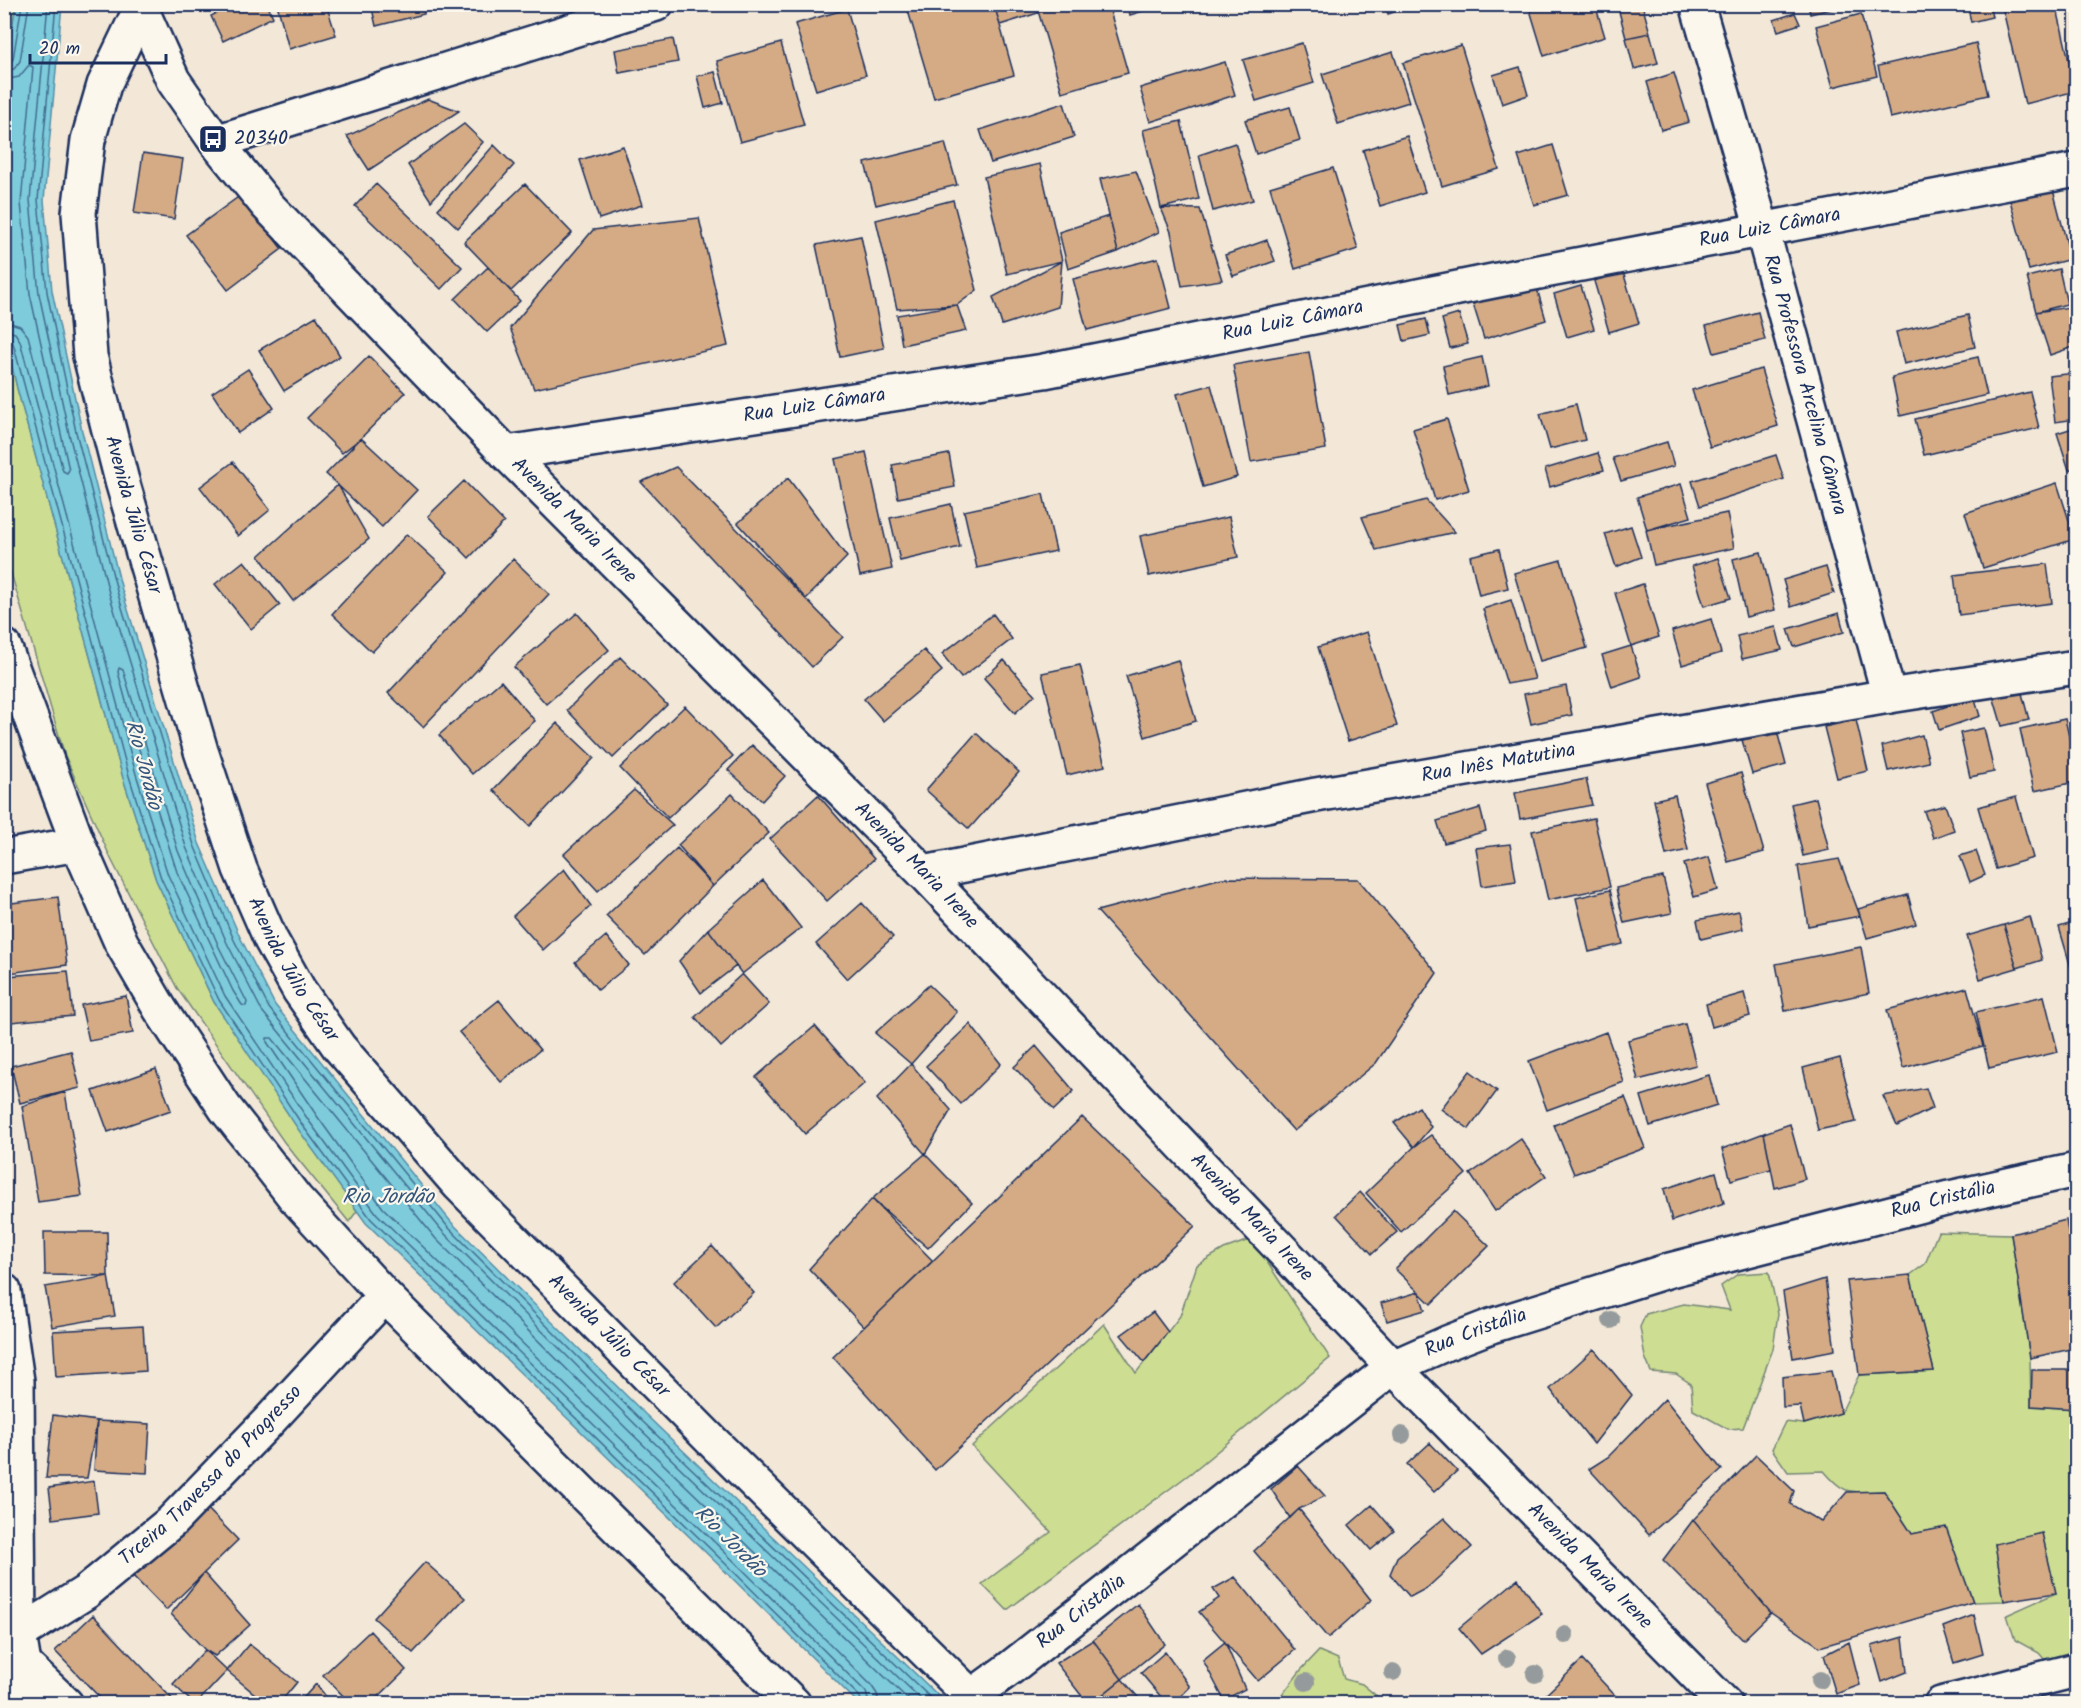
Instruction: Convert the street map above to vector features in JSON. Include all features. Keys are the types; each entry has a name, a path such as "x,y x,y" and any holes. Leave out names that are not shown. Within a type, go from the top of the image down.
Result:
{"street":[{"path":"216,142 656,4"},
{"name":"Rua Professora Arcelina Câmara","path":"1697,4 1762,229 1888,696"},
{"name":"Avenida Maria Irene","path":"140,8 173,80 216,142 267,205 506,453 924,873 1393,1367 1725,1704"},
{"name":"Avenida Júlio César","path":"140,8 104,86 88,140 80,213 90,356 122,481 201,751 240,869 271,940 299,990 339,1047 459,1185 712,1441 976,1700"},
{"name":"Rua Luiz Câmara","path":"506,453 1044,370 1762,229 2076,170"},
{"path":"4,646 78,844 122,942 160,1009 225,1108 296,1199 385,1296 794,1704"},
{"name":"Rua Inês Matutina","path":"924,873 1316,795 1888,696 2076,667"},
{"path":"4,857 78,844"},
{"name":"Rua Cristália","path":"976,1700 1009,1669 1393,1367 1447,1342 1491,1326 1670,1270 1949,1198 2076,1170"},
{"path":"4,1291 11,1379 22,1704"},
{"name":"Trceira Travessa do Progresso","path":"21,1649 171,1522 385,1296"},
{"path":"21,1649 66,1704"},
{"path":"1941,1704 2076,1670"}],"green space":[{"path":"5,5 16,5 5,74"},
{"path":"4,332 17,388 123,778 156,880 214,1002 357,1211 349,1222 284,1142 177,988 111,859 65,756 5,553"},
{"path":"1938,1232 2011,1234 2030,1358 2031,1406 2076,1409 2076,1662 2057,1674 2039,1653 2015,1640 2007,1615 2056,1593 1995,1544 2004,1601 1973,1602 1946,1527 1912,1534 1884,1491 1856,1492 1844,1489 1824,1471 1788,1472 1772,1449 1785,1422 1804,1424 1841,1413 1859,1375 1934,1371 1910,1275 1925,1264"},
{"path":"1252,1239 1330,1358 1191,1473 1007,1610 982,1584 1051,1532 972,1446 1104,1324 1136,1373 1180,1316 1197,1265 1224,1249"},
{"path":"1769,1272 1778,1313 1773,1349 1743,1428 1728,1429 1693,1410 1691,1384 1676,1374 1651,1372 1645,1357 1640,1327 1646,1314 1684,1304 1730,1310 1721,1286 1738,1274"},
{"path":"1319,1651 1338,1659 1344,1679 1362,1684 1385,1703 1276,1703"}],"water":[{"name":"Rio Jordão","path":"16,5 62,5 44,200 52,291 82,431 122,590 199,843 240,937 275,1005 452,1223 647,1416 946,1703 858,1703 366,1223 298,1129 214,1002 156,880 123,778 17,388 4,332 4,74"}],"building":[{"path":"235,4 267,4 273,17 223,41 211,16"},
{"path":"277,4 326,4 336,35 289,49"},
{"path":"371,4 422,4 424,14 376,26"},
{"path":"906,4 994,4 1014,75 934,98"},
{"path":"994,4 1036,4 1038,13 1000,25"},
{"path":"1036,4 1108,4 1128,73 1062,92"},
{"path":"1127,4 1165,4 1130,15"},
{"path":"1385,4 1418,4 1388,14"},
{"path":"1548,4 1595,4 1605,37 1544,56 1530,10"},
{"path":"1617,4 1642,4 1650,33 1626,38"},
{"path":"1808,4 1852,4 1810,14"},
{"path":"1967,4 1989,4 1992,17 1971,22"},
{"path":"2028,4 2056,4 2076,91 2025,104 2003,10"},
{"path":"847,9 866,75 816,90 795,24"},
{"path":"1795,13 1800,24 1778,31 1774,20"},
{"path":"1861,14 1877,76 1833,87 1816,26"},
{"path":"1650,33 1658,63 1634,69 1626,38"},
{"path":"673,39 678,62 619,73 615,50"},
{"path":"781,43 804,125 740,142 717,61"},
{"path":"1302,43 1314,83 1256,101 1243,60"},
{"path":"1976,43 1988,95 1890,118 1878,66"},
{"path":"1461,45 1499,169 1442,186 1403,63"},
{"path":"1393,52 1409,102 1338,124 1322,74"},
{"path":"1225,62 1235,95 1150,122 1140,88"},
{"path":"1520,67 1528,95 1502,104 1493,75"},
{"path":"715,72 723,103 705,108 697,76"},
{"path":"1674,73 1689,122 1661,130 1647,82"},
{"path":"428,99 459,111 369,170 347,136"},
{"path":"1064,103 1074,137 991,163 980,130"},
{"path":"1290,107 1300,140 1256,154 1245,120"},
{"path":"1181,121 1199,199 1161,208 1143,130"},
{"path":"464,124 483,142 431,201 408,165"},
{"path":"1407,136 1425,192 1380,206 1363,150"},
{"path":"945,143 957,185 876,205 865,163"},
{"path":"1235,143 1253,200 1213,211 1199,155"},
{"path":"494,145 514,165 458,228 438,209"},
{"path":"1553,145 1568,195 1534,205 1518,156"},
{"path":"623,146 642,205 599,219 580,160"},
{"path":"143,153 183,159 174,219 134,213"},
{"path":"1040,164 1062,261 1007,274 984,177"},
{"path":"1333,168 1358,249 1295,269 1270,187"},
{"path":"1136,171 1159,232 1118,252 1100,179"},
{"path":"2051,182 2071,259 2029,270 2008,193"},
{"path":"376,184 462,267 441,289 355,206"},
{"path":"525,184 572,233 511,291 464,242"},
{"path":"241,195 282,249 228,290 186,235"},
{"path":"953,200 977,290 957,305 897,309 876,220"},
{"path":"1161,208 1200,209 1222,280 1182,286 1171,232"},
{"path":"1109,216 1118,252 1068,269 1059,232"},
{"path":"699,218 728,346 534,389 510,328 593,230"},
{"path":"861,236 884,348 840,357 816,245"},
{"path":"1267,240 1275,261 1233,276 1225,255"},
{"path":"1158,258 1171,308 1087,330 1073,279"},
{"path":"1062,261 1058,307 1002,325 993,297"},
{"path":"488,267 520,301 487,332 455,299"},
{"path":"2059,269 2067,304 2036,312 2027,277"},
{"path":"1623,272 1639,323 1609,332 1594,281"},
{"path":"1536,285 1546,320 1484,339 1473,304"},
{"path":"1581,286 1594,329 1567,337 1554,294"},
{"path":"957,305 966,331 902,345 897,315"},
{"path":"2076,306 2076,346 2050,355 2036,312"},
{"path":"1758,312 1765,340 1714,353 1706,326"},
{"path":"1459,314 1468,344 1450,348 1442,319"},
{"path":"1968,315 1975,347 1904,364 1896,332"},
{"path":"316,316 340,356 284,391 259,350"},
{"path":"1426,319 1430,335 1404,341 1400,325"},
{"path":"1309,352 1326,449 1251,462 1233,365"},
{"path":"369,356 405,393 361,438 342,453 307,418"},
{"path":"1482,357 1488,386 1449,395 1443,366"},
{"path":"1978,357 1987,395 1900,416 1892,377"},
{"path":"248,369 274,408 238,433 212,393"},
{"path":"1761,369 1778,426 1710,447 1692,390"},
{"path":"2076,373 2076,419 2055,422 2049,376"},
{"path":"1211,385 1237,477 1203,487 1177,394"},
{"path":"2030,392 2039,428 1924,455 1915,419"},
{"path":"1576,404 1585,440 1550,449 1540,414"},
{"path":"1447,419 1469,490 1435,500 1413,429"},
{"path":"2076,427 2076,467 2069,470 2057,433"},
{"path":"361,438 417,490 382,527 326,474"},
{"path":"1667,442 1674,466 1621,481 1613,458"},
{"path":"866,452 892,569 860,576 835,459"},
{"path":"1598,453 1604,470 1550,487 1545,469"},
{"path":"949,454 955,487 898,498 892,465"},
{"path":"1776,455 1784,479 1700,506 1692,481"},
{"path":"233,462 270,510 238,536 200,487"},
{"path":"676,467 843,637 812,667 641,482"},
{"path":"788,478 847,557 806,599 738,523"},
{"path":"464,481 504,522 469,558 428,516"},
{"path":"2057,483 2075,539 1983,568 1965,513"},
{"path":"1681,484 1691,517 1647,530 1637,497"},
{"path":"338,485 369,539 293,601 259,556"},
{"path":"1043,494 1056,551 977,568 964,511"},
{"path":"1426,500 1455,532 1376,550 1362,517"},
{"path":"951,504 960,547 900,561 890,518"},
{"path":"1727,513 1734,548 1654,565 1646,530"},
{"path":"1229,517 1238,557 1149,576 1140,536"},
{"path":"1631,526 1641,557 1616,567 1605,534"},
{"path":"407,534 448,572 372,652 332,614"},
{"path":"1499,549 1508,588 1479,595 1470,556"},
{"path":"1761,552 1775,610 1746,617 1733,559"},
{"path":"1718,558 1731,598 1704,606 1692,566"},
{"path":"513,559 549,594 423,727 388,693"},
{"path":"1561,560 1587,648 1540,661 1514,573"},
{"path":"244,561 280,605 251,629 215,584"},
{"path":"2047,564 2052,603 1959,615 1954,575"},
{"path":"1826,567 1834,593 1791,607 1783,580"},
{"path":"1643,584 1659,637 1631,646 1615,593"},
{"path":"1511,600 1535,679 1507,684 1483,609"},
{"path":"577,613 609,650 546,704 514,667"},
{"path":"1839,613 1844,632 1794,647 1788,629"},
{"path":"993,614 1012,639 961,678 942,654"},
{"path":"1711,619 1721,653 1682,665 1672,631"},
{"path":"1776,627 1782,650 1742,659 1737,636"},
{"path":"1367,632 1397,726 1348,741 1318,647"},
{"path":"1631,646 1641,677 1612,687 1602,655"},
{"path":"924,650 942,671 883,721 864,699"},
{"path":"620,657 667,705 613,758 567,710"},
{"path":"1004,660 1035,695 1015,713 984,678"},
{"path":"1178,660 1196,721 1145,737 1126,676"},
{"path":"1080,665 1105,766 1067,775 1042,673"},
{"path":"501,681 535,721 472,774 439,735"},
{"path":"2019,682 2029,720 2002,726 1991,689"},
{"path":"1566,686 1572,715 1531,724 1524,694"},
{"path":"1974,697 1980,716 1939,730 1933,711"},
{"path":"685,706 733,756 668,818 620,768"},
{"path":"2065,719 2076,767 2076,782 2034,791 2020,729"},
{"path":"1856,720 1868,771 1837,778 1824,727"},
{"path":"557,723 594,758 530,826 493,790"},
{"path":"1984,728 1994,772 1970,777 1960,733"},
{"path":"1777,731 1786,765 1752,774 1742,740"},
{"path":"976,733 1019,772 969,829 926,790"},
{"path":"1922,735 1929,762 1888,771 1882,746"},
{"path":"752,745 785,776 762,801 728,770"},
{"path":"1741,773 1764,852 1728,862 1705,783"},
{"path":"1586,779 1592,805 1520,819 1515,793"},
{"path":"634,790 673,825 598,891 564,854"},
{"path":"732,794 769,833 713,886 678,845"},
{"path":"818,795 874,859 827,901 770,839"},
{"path":"1675,795 1688,850 1666,855 1654,800"},
{"path":"2016,797 2033,858 1996,869 1978,807"},
{"path":"1816,798 1829,850 1803,856 1791,804"},
{"path":"1945,805 1954,830 1933,838 1924,811"},
{"path":"1480,808 1486,831 1444,843 1437,821"},
{"path":"1594,818 1610,887 1548,900 1532,831"},
{"path":"1510,844 1516,881 1482,886 1476,848"},
{"path":"677,848 713,886 645,955 606,916"},
{"path":"1976,851 1985,875 1970,882 1960,856"},
{"path":"1709,857 1718,890 1694,897 1684,864"},
{"path":"1839,859 1860,916 1808,926 1798,866"},
{"path":"564,869 591,906 543,950 513,916"},
{"path":"1663,877 1672,913 1624,923 1616,888"},
{"path":"1222,878 1358,879 1437,973 1376,1063 1294,1131 1097,911"},
{"path":"763,880 801,928 742,974 708,929"},
{"path":"1610,890 1623,944 1589,952 1576,898"},
{"path":"1908,895 1916,924 1867,938 1858,909"},
{"path":"58,897 67,965 9,973 4,936 4,904"},
{"path":"862,903 893,937 847,979 816,944"},
{"path":"1739,911 1743,929 1701,939 1697,920"},
{"path":"2030,917 2042,960 2017,968 2004,925"},
{"path":"2076,922 2076,970 2072,971 2059,927"},
{"path":"2004,925 2017,968 1980,979 1967,936"},
{"path":"708,929 736,966 701,993 679,961"},
{"path":"606,936 629,965 598,990 575,962"},
{"path":"1861,947 1869,993 1785,1011 1776,964"},
{"path":"68,971 73,1016 11,1022 7,976"},
{"path":"742,974 769,1004 721,1047 695,1017"},
{"path":"929,985 957,1012 911,1064 875,1033"},
{"path":"1967,988 1983,1046 1903,1068 1887,1010"},
{"path":"1744,993 1750,1016 1712,1027 1706,1004"},
{"path":"126,996 133,1033 89,1041 81,1005"},
{"path":"2044,996 2058,1052 1989,1068 1976,1012"},
{"path":"499,1000 540,1050 501,1082 459,1032"},
{"path":"970,1024 1001,1064 961,1104 926,1066"},
{"path":"1685,1024 1696,1065 1638,1080 1628,1040"},
{"path":"815,1026 865,1083 805,1134 756,1077"},
{"path":"1606,1032 1624,1082 1547,1110 1529,1061"},
{"path":"1036,1046 1074,1091 1054,1110 1014,1067"},
{"path":"71,1051 80,1088 20,1103 11,1066"},
{"path":"1840,1058 1856,1122 1818,1130 1803,1068"},
{"path":"911,1064 951,1110 925,1154 877,1099"},
{"path":"156,1069 171,1110 108,1132 93,1091"},
{"path":"1470,1071 1497,1091 1469,1129 1441,1109"},
{"path":"1709,1075 1717,1105 1650,1126 1641,1096"},
{"path":"1926,1088 1933,1108 1897,1126 1883,1096"},
{"path":"65,1092 82,1196 38,1202 22,1106"},
{"path":"1625,1097 1645,1148 1574,1174 1554,1125"},
{"path":"1419,1107 1431,1127 1414,1147 1394,1123"},
{"path":"1082,1117 1195,1226 935,1470 833,1357"},
{"path":"1790,1124 1805,1179 1775,1188 1764,1133"},
{"path":"1764,1133 1771,1169 1731,1180 1722,1149"},
{"path":"1431,1135 1466,1174 1401,1232 1366,1193 1414,1147"},
{"path":"1521,1139 1546,1176 1495,1211 1470,1174"},
{"path":"925,1154 972,1203 928,1248 872,1199"},
{"path":"1716,1172 1724,1203 1672,1221 1664,1189"},
{"path":"1360,1192 1397,1232 1372,1254 1336,1215"},
{"path":"872,1199 933,1261 864,1327 809,1269"},
{"path":"1453,1211 1489,1246 1431,1304 1395,1269"},
{"path":"2066,1220 2076,1277 2076,1348 2030,1358 2011,1234"},
{"path":"44,1232 107,1232 108,1276 45,1275"},
{"path":"712,1246 754,1293 716,1328 674,1282"},
{"path":"1910,1275 1934,1371 1859,1375 1847,1281"},
{"path":"108,1276 115,1316 52,1327 45,1287"},
{"path":"1825,1279 1835,1350 1793,1358 1783,1292"},
{"path":"1419,1292 1425,1310 1387,1321 1381,1303"},
{"path":"1153,1312 1168,1332 1144,1362 1121,1335"},
{"path":"143,1326 146,1371 56,1377 53,1331"},
{"path":"1594,1349 1632,1395 1594,1444 1550,1389"},
{"path":"2032,1370 2076,1370 2076,1409 2031,1406"},
{"path":"1831,1371 1841,1413 1804,1424 1800,1406 1783,1407 1782,1377"},
{"path":"1665,1399 1722,1470 1649,1535 1589,1469 1608,1457"},
{"path":"53,1415 97,1421 87,1478 46,1478"},
{"path":"97,1421 150,1424 147,1473 94,1470"},
{"path":"1430,1443 1457,1471 1434,1492 1407,1464"},
{"path":"1756,1455 1794,1491 1790,1504 1821,1522 1847,1492 1884,1491 1912,1534 1946,1527 1973,1602 1820,1647 1771,1613 1693,1520"},
{"path":"1298,1466 1325,1496 1299,1509 1290,1518 1271,1489"},
{"path":"94,1481 98,1513 53,1519 49,1488"},
{"path":"203,1504 238,1540 166,1610 131,1574"},
{"path":"1372,1505 1394,1531 1371,1550 1349,1525"},
{"path":"1299,1509 1371,1600 1328,1638 1254,1551"},
{"path":"1444,1518 1472,1547 1427,1588 1410,1597 1390,1574 1397,1557"},
{"path":"1693,1520 1771,1613 1743,1640 1663,1560"},
{"path":"2042,1533 2056,1593 2004,1601 1995,1544"},
{"path":"425,1562 465,1598 413,1653 374,1618"},
{"path":"204,1573 250,1625 215,1656 205,1650 171,1614"},
{"path":"1235,1577 1295,1650 1258,1681 1199,1612 1219,1598 1213,1589"},
{"path":"1518,1579 1542,1614 1481,1654 1459,1628"},
{"path":"1138,1604 1165,1644 1122,1679 1093,1640"},
{"path":"93,1615 177,1704 106,1704 55,1651"},
{"path":"1974,1615 1983,1654 1954,1663 1943,1627"},
{"path":"370,1631 406,1670 371,1704 351,1704 323,1675"},
{"path":"1903,1637 1907,1672 1882,1682 1872,1646"},
{"path":"1093,1640 1122,1679 1088,1704 1056,1663"},
{"path":"1225,1642 1245,1689 1224,1700 1203,1660"},
{"path":"1849,1642 1860,1685 1836,1694 1824,1655"},
{"path":"249,1644 297,1682 279,1704 267,1704 227,1671"},
{"path":"205,1650 227,1671 194,1704 173,1684"},
{"path":"1165,1652 1190,1687 1173,1704 1167,1704 1141,1673"},
{"path":"1582,1660 1623,1704 1536,1704"},
{"path":"1122,1679 1144,1704 1091,1704"},
{"path":"316,1684 332,1704 298,1704"}],"place":[{"name":"20340","path":"213,139"}]}
